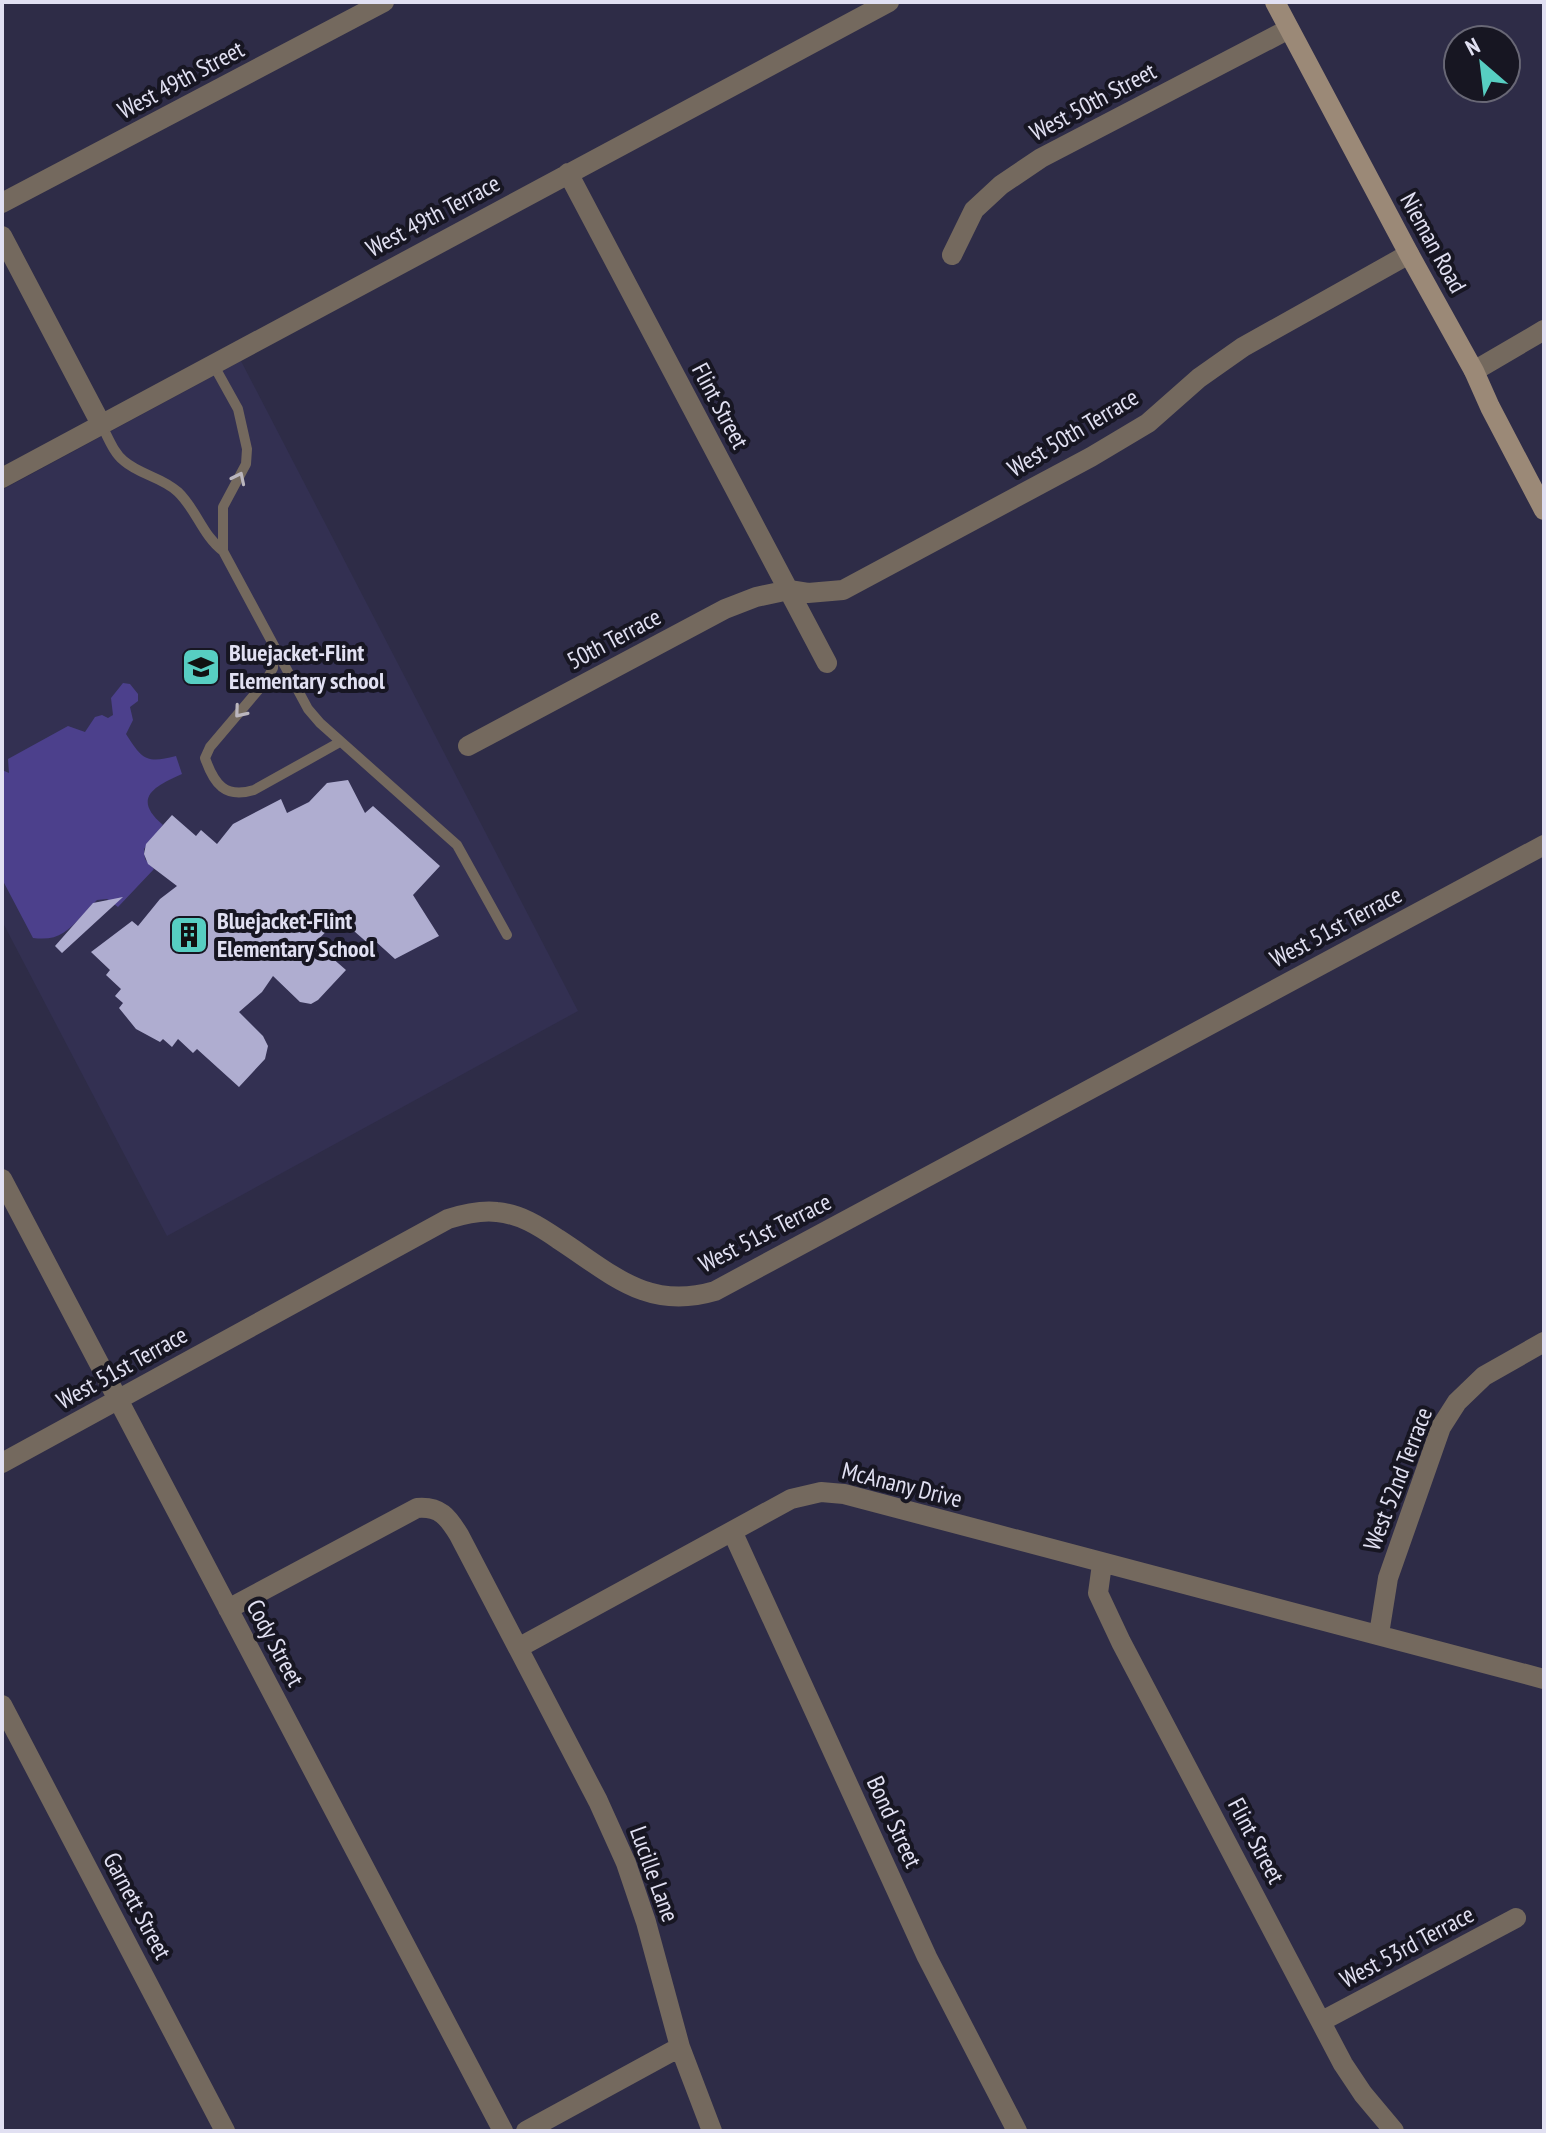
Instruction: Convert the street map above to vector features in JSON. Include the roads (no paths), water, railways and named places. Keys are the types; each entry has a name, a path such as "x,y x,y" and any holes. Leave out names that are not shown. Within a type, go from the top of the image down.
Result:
{"main road":[{"name":"Nieman Road","path":"1275,2 1474,371 1544,510"}],"street":[{"name":"West 49th Street","path":"2,203 384,2"},
{"name":"West 49th Terrace","path":"2,478 889,2"},
{"name":"West 50th Street","path":"952,255 974,210 1001,185 1041,158 1289,29"},
{"name":"Flint Street","path":"568,173 827,663"},
{"path":"2,236 101,424"},
{"name":"West 50th Terrace","path":"789,590 808,593 843,590 1091,457 1148,423 1199,378 1243,347 1409,254"},
{"path":"1474,371 1544,330"},
{"name":"50th Terrace","path":"468,746 725,609 756,597 789,590"},
{"name":"West 51st Terrace","path":"2,1463 448,1219 471,1212 496,1212 520,1217 544,1229 635,1289 660,1296 694,1297 715,1291 1544,845"},
{"name":"Cody Street","path":"2,1179 503,2131"},
{"name":"West 52nd Terrace","path":"1379,1634 1381,1609 1394,1558 1441,1427 1457,1402 1484,1376 1544,1342"},
{"name":"McAnany Drive","path":"518,1648 791,1499 821,1492 844,1494 1544,1679"},
{"path":"228,1609 417,1508 434,1508 446,1515 459,1535 518,1648"},
{"name":"Bond Street","path":"732,1531 927,1957 1017,2131"},
{"name":"Flint Street","path":"1102,1564 1098,1593 1104,1606 1343,2064 1394,2131"},
{"name":"Lucille Lane","path":"518,1648 598,1801 626,1863 646,1922 680,2047 712,2131"},
{"name":"Garnett Street","path":"2,1705 225,2131"},
{"name":"West 53rd Terrace","path":"1322,2021 1516,1918"},
{"path":"526,2131 680,2047"}],"lane":[{"path":"213,364 238,409 247,449 246,464 223,507 223,551"},
{"path":"101,424 116,453 125,463 162,480 187,503 213,543 223,551 308,709 340,742 457,845 507,935"},
{"path":"274,645 273,668 266,681 210,747 205,758 217,783 229,792 241,794 254,790 340,742"}],"place":[{"name":"Bluejacket-Flint Elementary school","path":"201,667"},
{"name":"Bluejacket-Flint Elementary School","path":"189,935"}]}
